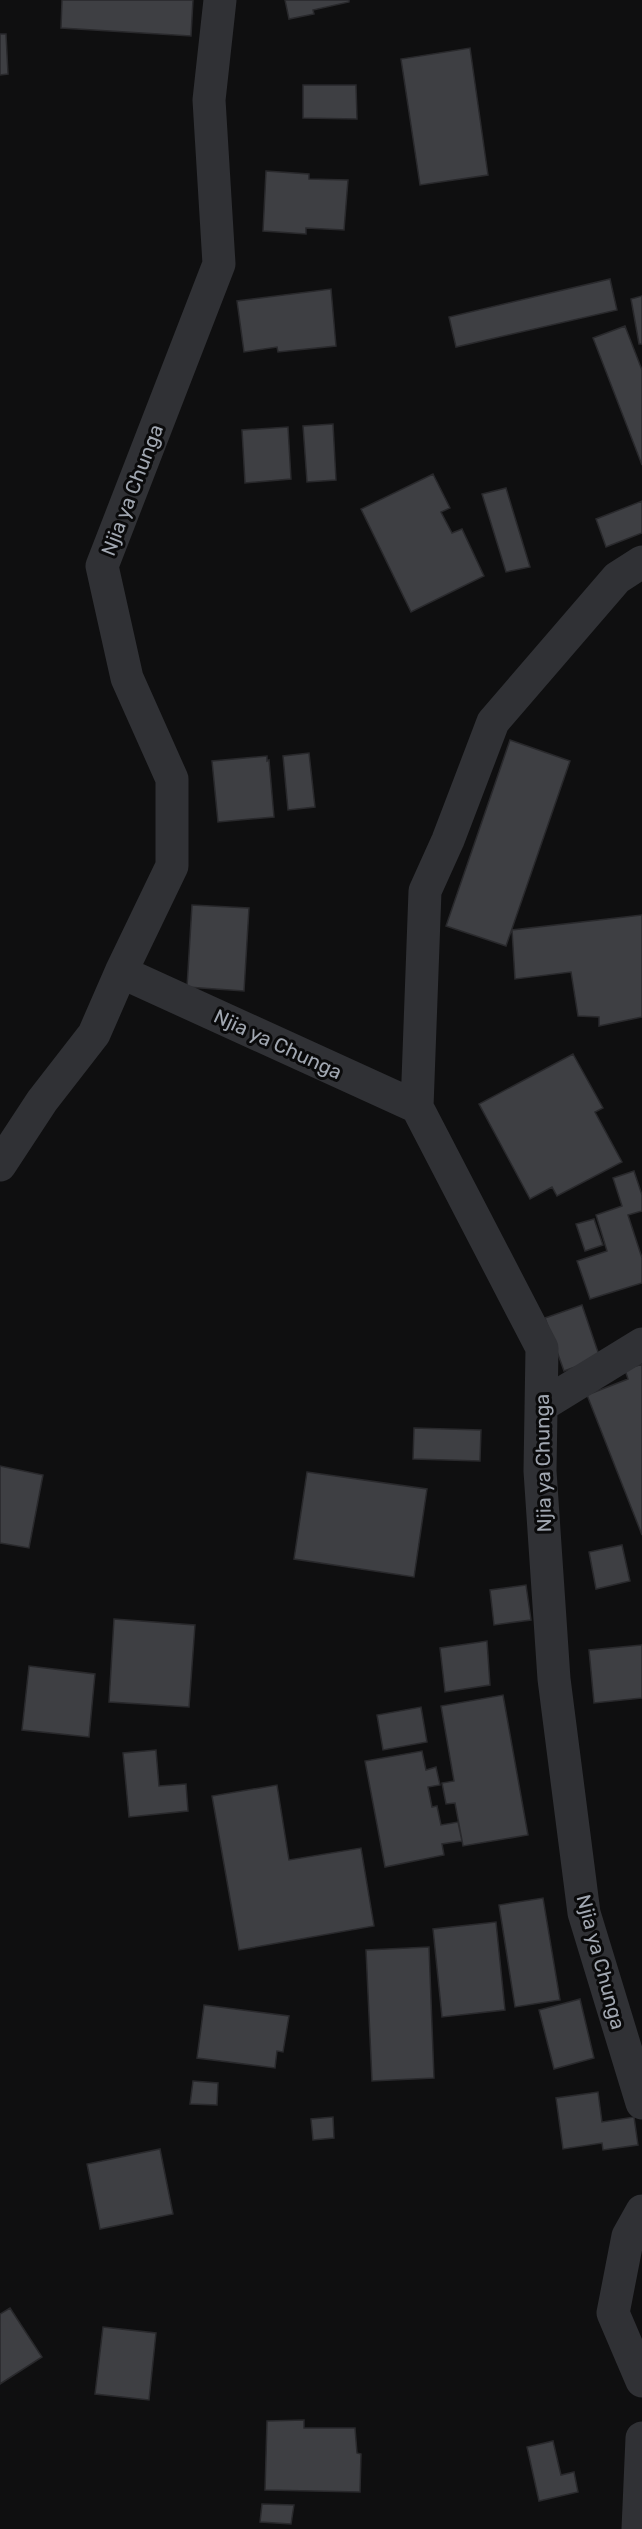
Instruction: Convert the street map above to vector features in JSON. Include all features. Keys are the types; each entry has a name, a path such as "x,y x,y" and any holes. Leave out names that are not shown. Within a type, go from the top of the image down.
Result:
{"street":[{"name":"Njia ya Chunga","path":"220,0 209,100 219,264 102,566 127,678 172,779 172,866 121,972 417,1107 542,1348 540,1471 554,1679 584,1913 642,2103"},
{"path":"417,1107 425,891 448,840 493,722 617,578 642,562"},
{"path":"0,1165 42,1101 94,1034 121,972"},
{"path":"541,1406 642,1344"},
{"path":"642,2211 628,2236 613,2313 642,2381"},
{"path":"638,2529 642,2438"}],"building":[{"path":"62,0 193,0 191,36 61,28"},
{"path":"285,0 349,0 349,2 313,10 314,14 289,19"},
{"path":"0,34 6,34 8,74 0,75"},
{"path":"470,48 488,175 420,185 401,59"},
{"path":"303,85 356,85 357,119 303,118"},
{"path":"266,171 309,174 309,179 348,180 344,230 306,228 306,234 263,231"},
{"path":"610,279 617,310 456,347 449,317"},
{"path":"331,289 336,346 278,352 277,347 244,352 237,301"},
{"path":"642,296 642,344 639,344 631,299"},
{"path":"625,326 642,370 642,465 593,338"},
{"path":"333,424 336,480 307,482 303,426"},
{"path":"288,427 291,479 245,483 242,430"},
{"path":"433,474 450,508 441,512 452,533 462,529 484,576 411,612 361,509"},
{"path":"506,488 530,567 506,572 482,494"},
{"path":"642,501 642,533 606,547 596,519"},
{"path":"510,740 570,761 506,946 446,926"},
{"path":"309,753 315,807 288,810 283,756"},
{"path":"267,756 274,817 218,822 212,761"},
{"path":"192,905 249,908 244,991 187,987"},
{"path":"642,915 642,1017 599,1026 599,1017 578,1016 571,972 515,979 512,930"},
{"path":"573,1054 603,1108 595,1112 622,1162 557,1196 552,1187 530,1199 479,1104"},
{"path":"634,1171 642,1195 642,1211 628,1215 642,1258 642,1283 590,1299 577,1261 607,1251 596,1215 622,1206 613,1178"},
{"path":"594,1219 603,1245 585,1251 576,1224"},
{"path":"582,1305 600,1358 564,1371 545,1318"},
{"path":"642,1364 642,1535 587,1395 628,1379 625,1370"},
{"path":"414,1428 481,1430 480,1461 413,1459"},
{"path":"0,1466 43,1475 29,1548 0,1543"},
{"path":"307,1472 427,1489 414,1577 294,1559"},
{"path":"622,1545 630,1581 596,1589 589,1552"},
{"path":"526,1585 531,1620 494,1625 490,1590"},
{"path":"114,1619 195,1625 189,1707 109,1702"},
{"path":"487,1641 490,1685 445,1692 440,1648"},
{"path":"642,1645 642,1698 594,1703 589,1650"},
{"path":"29,1666 95,1674 89,1737 22,1730"},
{"path":"503,1695 528,1835 463,1846 455,1803 446,1804 442,1783 454,1781 441,1706"},
{"path":"421,1707 427,1742 383,1750 377,1715"},
{"path":"156,1750 159,1786 186,1784 188,1811 129,1817 123,1753"},
{"path":"422,1751 426,1770 436,1767 440,1785 428,1787 432,1807 437,1806 441,1825 458,1822 462,1841 442,1844 444,1855 385,1867 365,1761"},
{"path":"277,1785 289,1860 361,1848 374,1926 239,1950 212,1796"},
{"path":"543,1898 560,2000 515,2007 499,1905"},
{"path":"496,1922 505,2010 442,2017 433,1929"},
{"path":"429,1947 434,2078 372,2081 366,1950"},
{"path":"580,1999 594,2058 554,2069 539,2010"},
{"path":"204,2005 289,2016 283,2052 277,2051 275,2068 197,2058"},
{"path":"193,2081 218,2083 217,2105 190,2104"},
{"path":"598,2092 602,2122 634,2117 638,2145 603,2150 602,2143 563,2149 556,2098"},
{"path":"333,2117 334,2138 313,2140 311,2119"},
{"path":"160,2149 173,2214 100,2229 87,2164"},
{"path":"10,2308 42,2357 0,2384 0,2314"},
{"path":"103,2327 156,2333 149,2400 95,2394"},
{"path":"304,2420 304,2428 355,2428 357,2453 361,2454 360,2492 265,2490 267,2421"},
{"path":"553,2441 561,2475 574,2472 578,2492 539,2501 527,2447"},
{"path":"262,2504 294,2505 291,2524 260,2522"}]}
